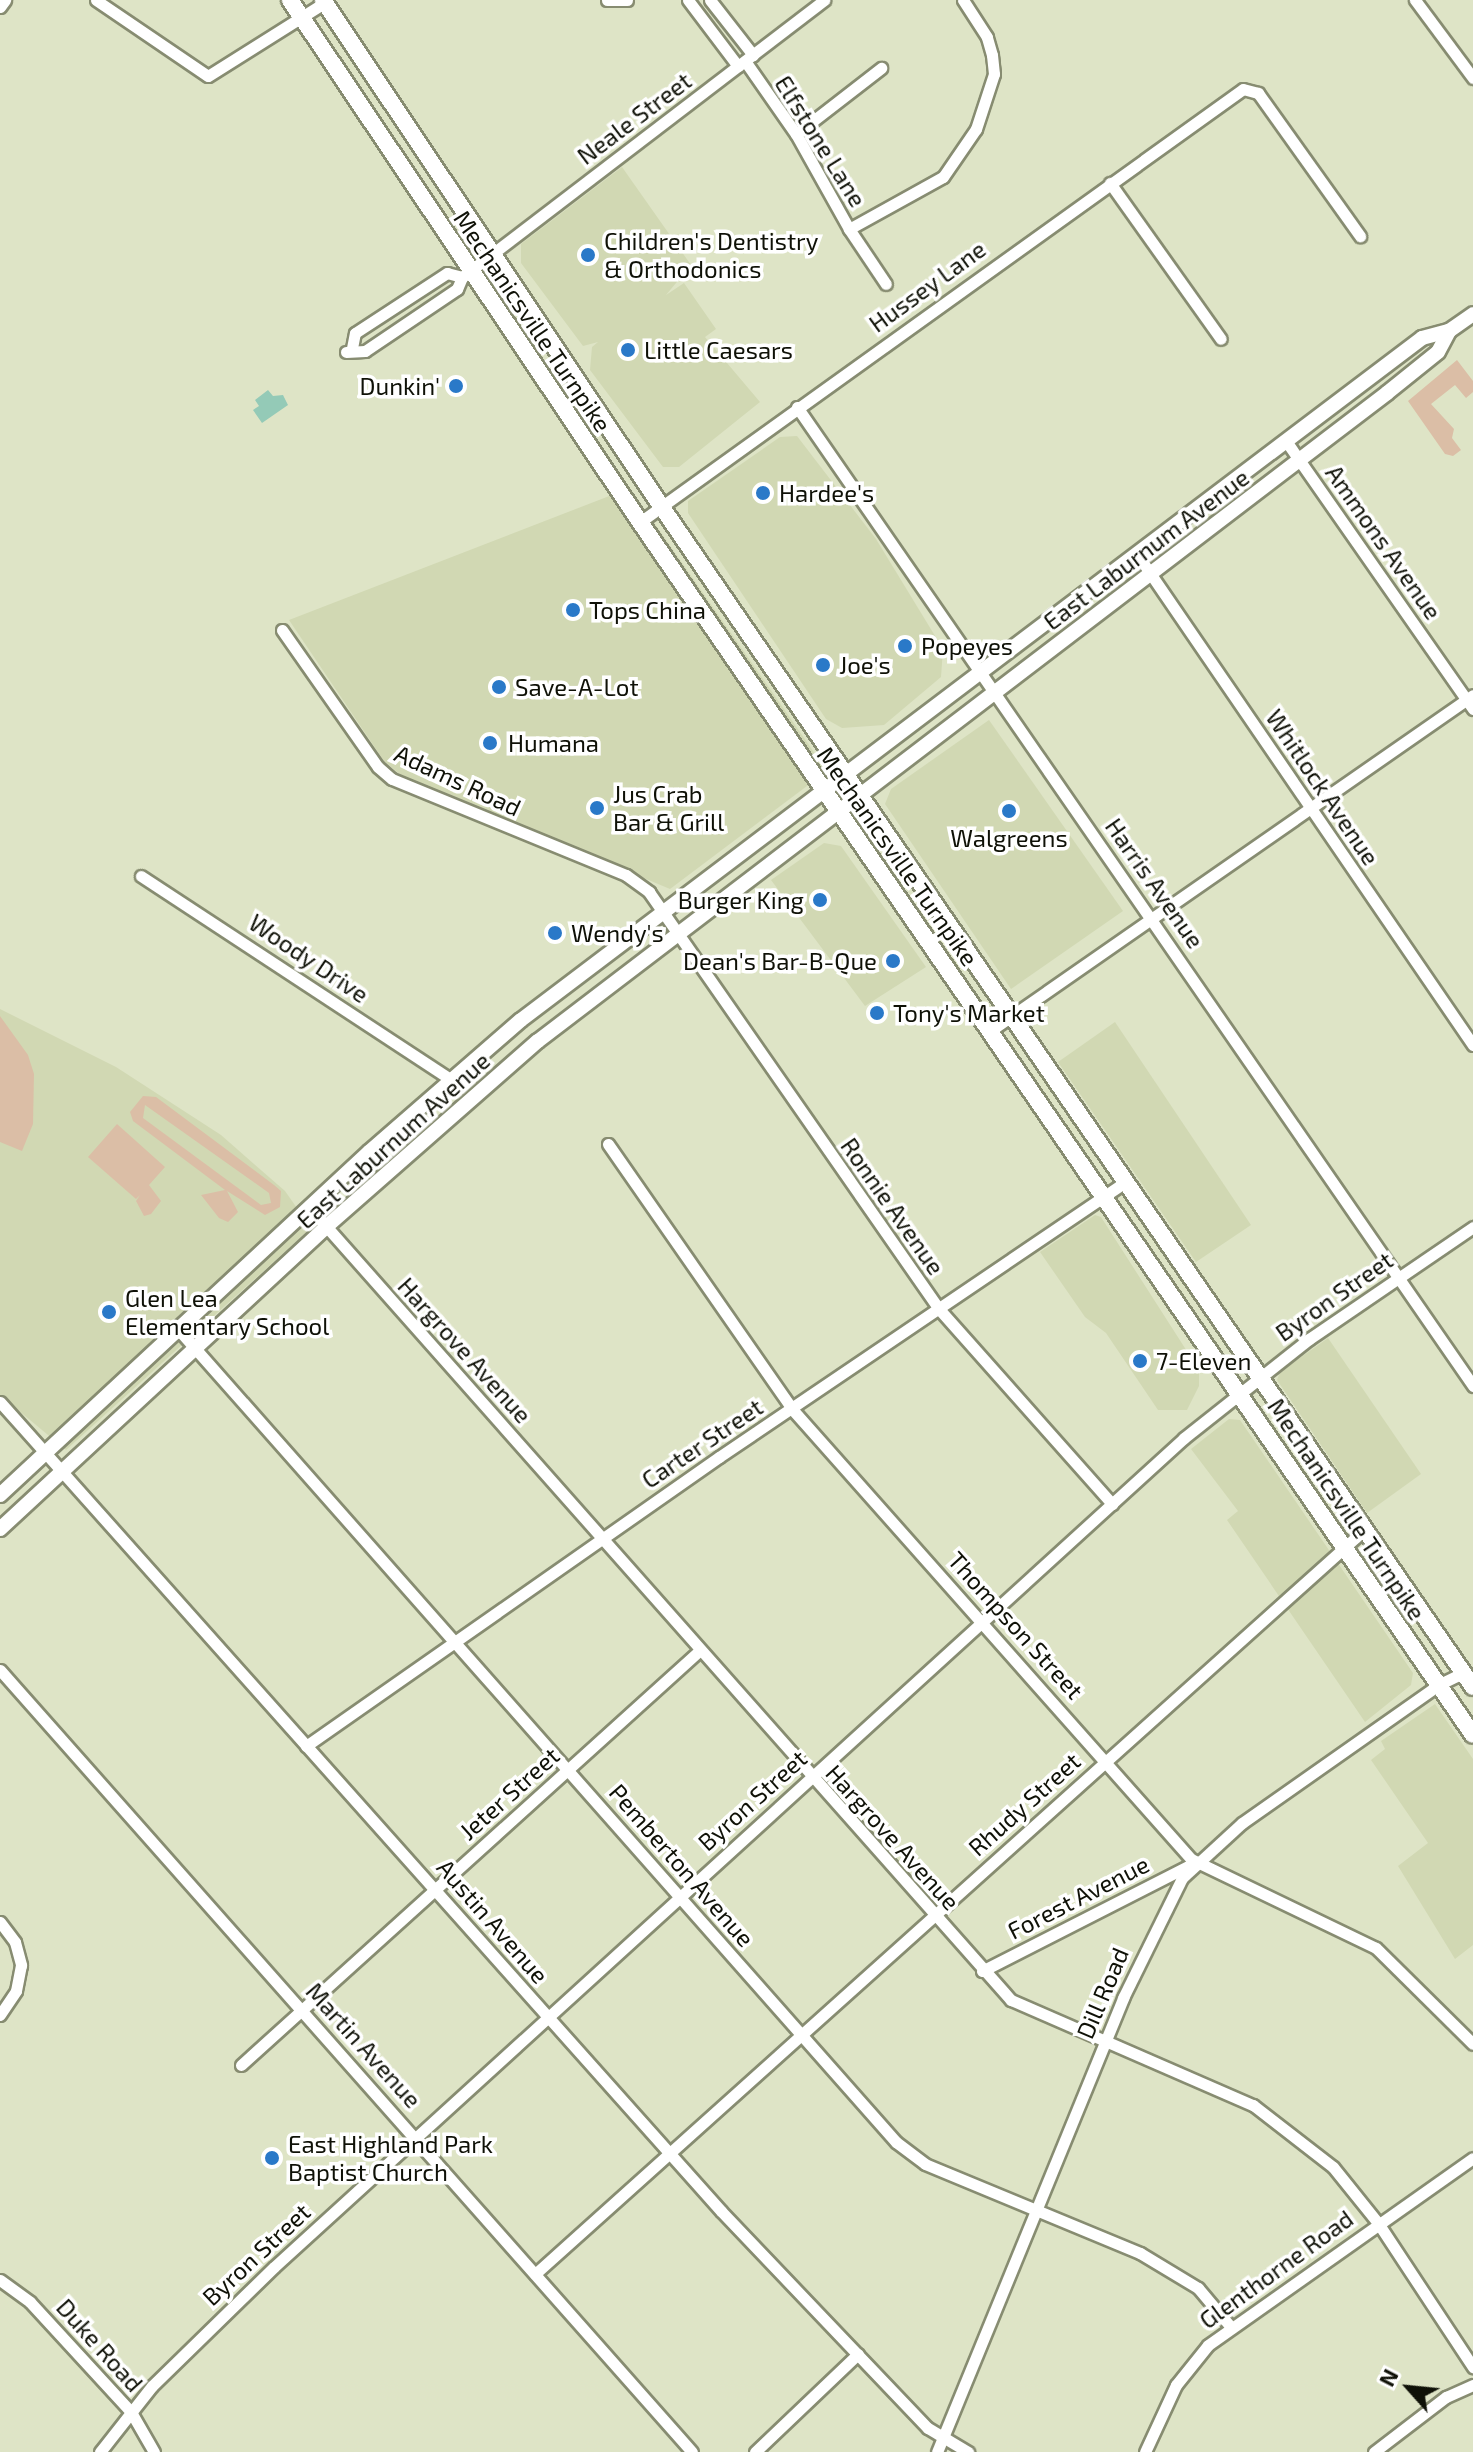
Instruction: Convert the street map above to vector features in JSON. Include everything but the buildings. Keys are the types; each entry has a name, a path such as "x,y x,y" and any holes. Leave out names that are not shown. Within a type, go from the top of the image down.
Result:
{"highway":[{"name":"Mechanicsville Turnpike","path":"290,0 466,274 640,522 1473,1735"},
{"name":"Mechanicsville Turnpike","path":"323,1 661,506 1473,1687"}],"main road":[{"name":"East Laburnum Avenue","path":"0,1495 450,1079 663,912 1422,338 1449,331 1473,314"},
{"name":"East Laburnum Avenue","path":"0,1529 326,1227 538,1041 1151,575 1438,352 1449,331"}],"street":[{"path":"0,7 5,0"},
{"path":"96,0 202,75 215,72 323,1"},
{"path":"607,0 627,0"},
{"path":"688,0 746,61"},
{"path":"710,0 746,61"},
{"name":"Neale Street","path":"466,274 824,0"},
{"name":"Elfstone Lane","path":"746,61 796,134 849,229 943,177 976,129 994,74 987,37 963,0"},
{"path":"1415,0 1473,78"},
{"path":"796,134 881,68"},
{"name":"Hussey Lane","path":"640,522 1243,89 1258,93 1360,236"},
{"path":"1110,183 1221,339"},
{"path":"849,229 886,284"},
{"path":"447,273 466,274 457,289 365,351 349,350 355,333 434,281 447,273"},
{"name":"Harris Avenue","path":"797,407 1473,1386"},
{"name":"Ammons Avenue","path":"1286,441 1471,701"},
{"name":"Whitlock Avenue","path":"1137,554 1473,1045"},
{"name":"Adams Road","path":"282,630 378,767 392,779 626,875 649,892 663,912"},
{"path":"990,1031 1151,916 1471,701"},
{"name":"Woody Drive","path":"141,876 450,1079"},
{"name":"Ronnie Avenue","path":"663,912 939,1309 1112,1504"},
{"name":"Thompson Street","path":"608,1144 792,1409 1107,1759 1194,1862 1376,1948 1473,2044"},
{"name":"Carter Street","path":"306,1746 602,1539 1127,1181"},
{"name":"Hargrove Avenue","path":"310,1208 810,1777 1011,2000 1104,2043 1253,2105 1333,2167 1378,2223 1473,2367"},
{"name":"Byron Street","path":"100,2452 182,2355 415,2136 1112,1504 1238,1392 1473,1227"},
{"name":"Pemberton Avenue","path":"178,1329 906,2149 925,2164 1140,2253 1198,2288 1230,2326"},
{"name":"Austin Avenue","path":"0,1402 668,2152 942,2440 968,2452"},
{"name":"Rhudy Street","path":"535,2274 1365,1529"},
{"name":"Jeter Street","path":"241,2065 699,1651"},
{"name":"Martin Avenue","path":"0,1670 692,2452"},
{"name":"Dill Road","path":"937,2452 1104,2043 1164,1909 1194,1862 1438,1685 1463,1673"},
{"name":"Forest Avenue","path":"982,1971 1194,1862"},
{"path":"0,1922 19,1954 16,1991 0,2015"},
{"name":"Glenthorne Road","path":"1145,2452 1176,2385 1230,2326 1473,2158"},
{"name":"Duke Road","path":"1,2280 30,2302 131,2412 154,2452"},
{"path":"755,2452 858,2354"},
{"path":"1374,2452 1446,2397 1473,2385"}],"shaded area":[{"path":"622,167 691,265 666,295 684,283 716,329 705,337 760,402 679,467 663,467 590,370 592,347 598,342 583,346 521,263 521,244"},
{"path":"1457,360 1473,381 1473,392 1466,398 1455,385 1431,404 1454,429 1452,438 1461,450 1453,456 1445,454 1408,401"},
{"path":"268,390 273,396 283,395 288,405 262,423 253,410 259,406 255,400"},
{"path":"797,436 876,539 943,649 941,677 884,725 842,728 826,719 688,513 688,501 780,437"},
{"path":"630,488 827,771 670,889 403,777 384,761 289,620"},
{"path":"989,720 1123,911 1011,989 885,804 891,789"},
{"path":"824,843 841,846 926,967 865,1006 771,880"},
{"name":"Glen Lea Elementary School","path":"0,1009 116,1067 221,1135 285,1191 311,1228 66,1450 0,1395"},
{"path":"0,1016 28,1055 34,1074 33,1124 22,1151 0,1142"},
{"path":"1115,1022 1251,1225 1196,1262 1058,1062"},
{"path":"143,1096 156,1097 281,1191 280,1207 265,1215 227,1191 238,1212 228,1222 219,1218 201,1195 225,1190 133,1121 130,1112","holes":["145,1105 269,1193 271,1203 261,1205 143,1118"]},
{"path":"117,1124 165,1167 149,1185 161,1201 151,1214 144,1216 136,1201 140,1195 136,1199 88,1157"},
{"path":"1095,1215 1101,1217 1199,1370 1199,1386 1187,1410 1158,1410 1106,1333 1085,1317 1040,1252"},
{"path":"1328,1338 1421,1474 1367,1513 1277,1380 1280,1372"},
{"path":"1229,1419 1240,1420 1413,1673 1411,1685 1365,1722 1227,1520 1238,1511 1191,1449"},
{"path":"1435,1704 1473,1759 1473,1945 1455,1959 1398,1866 1428,1843 1371,1760 1385,1749 1381,1741"}],"place":[{"name":"Children's Dentistry & Orthodonics","path":"588,255"},
{"name":"Little Caesars","path":"628,350"},
{"name":"Dunkin'","path":"456,386"},
{"name":"Hardee's","path":"763,493"},
{"name":"Tops China","path":"573,610"},
{"name":"Popeyes","path":"905,646"},
{"name":"Joe's","path":"823,665"},
{"name":"Save-A-Lot","path":"499,687"},
{"name":"Humana","path":"490,743"},
{"name":"Jus Crab Bar & Grill","path":"597,808"},
{"name":"Walgreens","path":"1009,811"},
{"name":"Burger King","path":"820,900"},
{"name":"Wendy's","path":"555,933"},
{"name":"Dean's Bar-B-Que","path":"893,961"},
{"name":"Tony's Market","path":"877,1013"},
{"name":"Glen Lea Elementary School","path":"109,1312"},
{"name":"7-Eleven","path":"1140,1361"},
{"name":"East Highland Park Baptist Church","path":"272,2158"}]}
